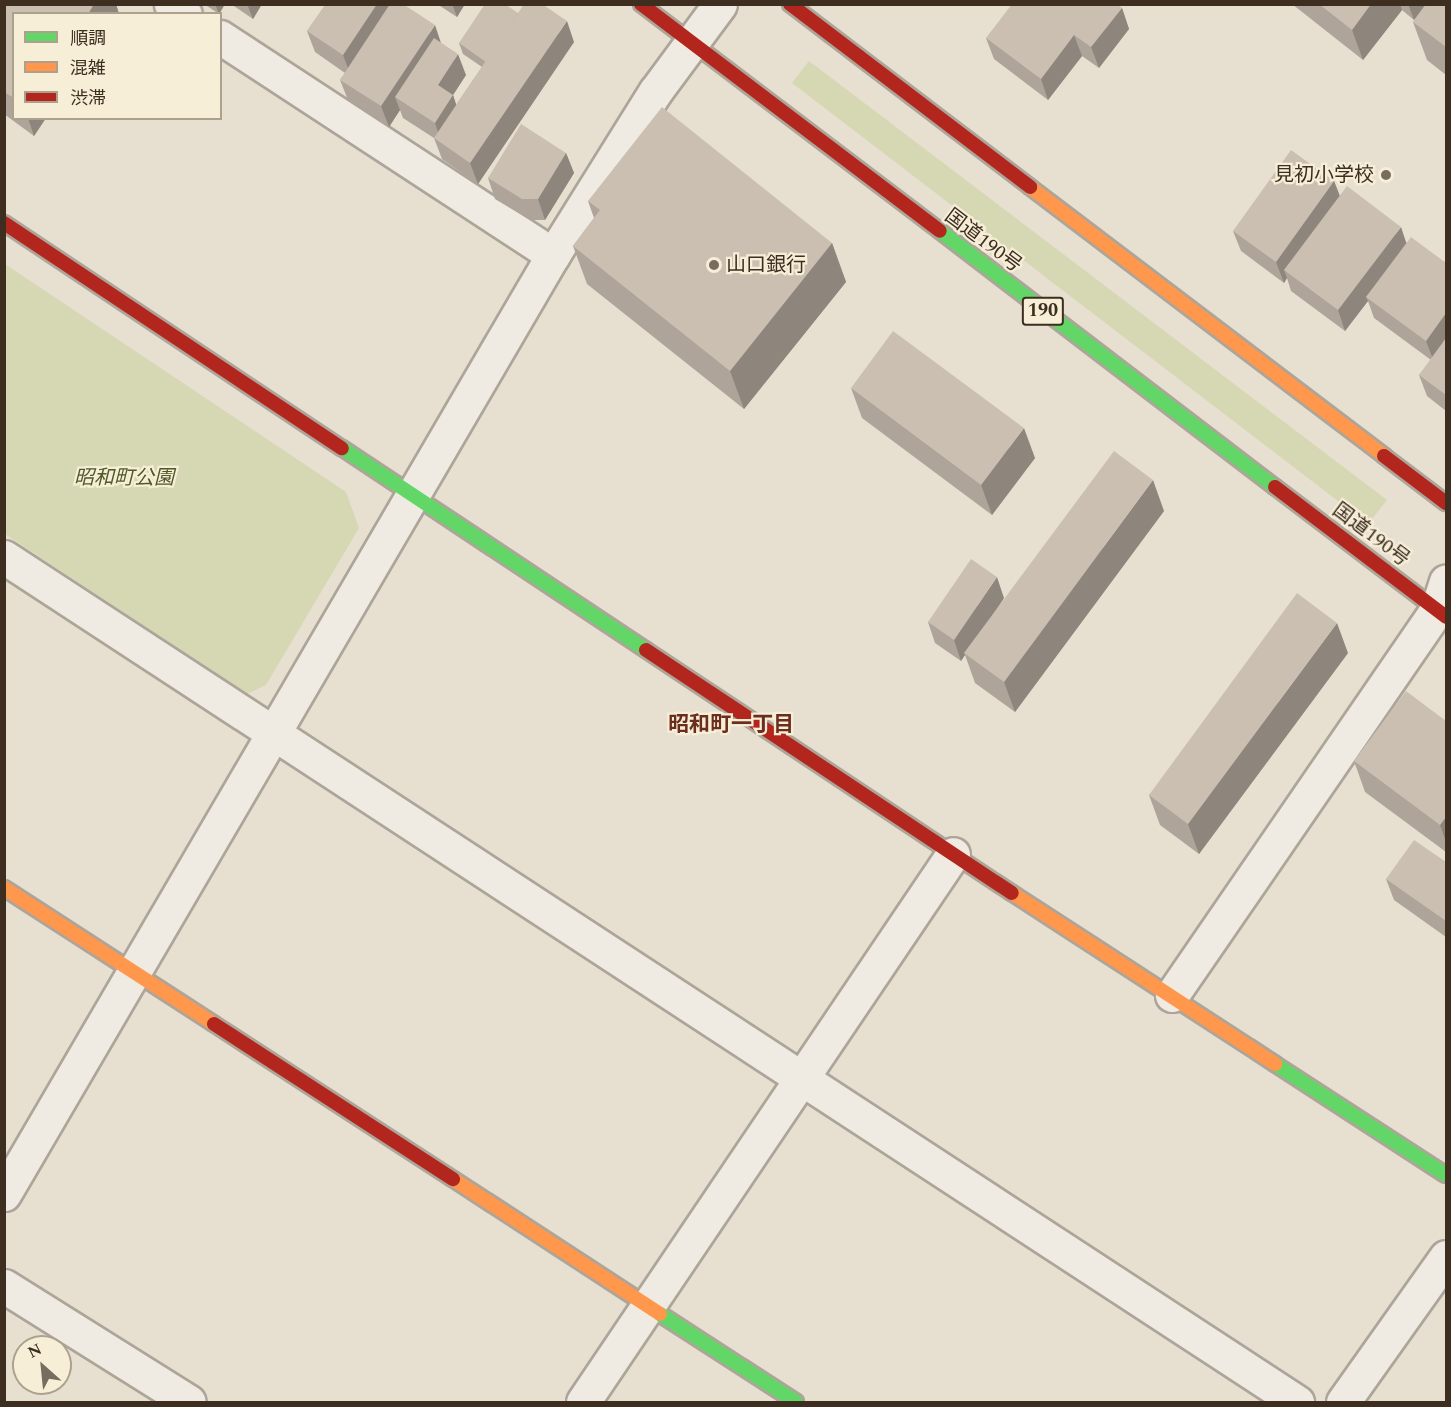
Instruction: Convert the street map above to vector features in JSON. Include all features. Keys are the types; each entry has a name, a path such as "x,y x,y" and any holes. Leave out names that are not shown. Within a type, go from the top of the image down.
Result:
{"main road":[{"name":"国道190号","path":"641,4 1443,602"},
{"path":"790,4 1446,503"},
{"path":"4,223 953,854 1446,1175"},
{"path":"4,888 796,1402"}],"street":[{"path":"4,1194 553,255 655,92 720,4"},
{"path":"222,38 553,255"},
{"path":"4,557 1297,1402"},
{"path":"1172,995 1443,602"},
{"path":"583,1402 953,854"},
{"path":"1351,1400 1446,1257"},
{"path":"4,1286 189,1402"}],"green space":[{"path":"809,61 1387,500 1368,524 792,83"},
{"name":"昭和町公園","path":"5,264 346,492 359,528 266,685 247,694 5,534"}],"building":[{"path":"4,4 94,4 89,12 12,12 12,97 4,92"},
{"path":"326,4 377,4 343,55 307,31"},
{"path":"390,4 403,4 435,25 381,106 340,80"},
{"path":"485,4 505,4 518,13 486,62 459,43"},
{"path":"524,4 542,4 567,21 470,163 434,138"},
{"path":"1012,4 1117,4 1122,8 1091,47 1074,35 1041,79 986,38"},
{"path":"1319,4 1371,4 1352,30"},
{"path":"1426,4 1446,4 1446,47 1413,22"},
{"path":"434,38 458,54 438,85 453,95 435,123 395,97"},
{"name":"山口銀行","path":"662,107 832,243 730,371 573,246 600,210 588,201"},
{"path":"521,124 566,153 538,199 522,199 488,178"},
{"path":"1291,150 1334,181 1276,262 1233,231"},
{"path":"1347,186 1401,227 1338,310 1284,270"},
{"path":"1411,237 1446,263 1446,313 1426,341 1366,297"},
{"path":"893,331 1024,428 981,485 851,388"},
{"path":"1446,338 1446,395 1419,375"},
{"path":"1114,451 1153,480 1004,682 964,653"},
{"path":"971,559 997,577 954,640 928,622"},
{"path":"1297,593 1337,623 1188,824 1149,795"},
{"path":"1406,691 1446,721 1446,817 1440,825 1354,761"},
{"path":"1414,840 1446,862 1446,921 1386,879"}],"traffic: fast":[{"path":"940,231 1275,487"},
{"path":"342,448 646,650"},
{"path":"1275,1064 1446,1175"},
{"path":"660,1314 796,1402"}],"traffic: slow":[{"path":"1030,187 1384,456"},
{"path":"4,888 214,1024"},
{"path":"1012,893 1275,1064"},
{"path":"453,1179 660,1314"}],"traffic: jam":[{"path":"641,4 940,231"},
{"path":"790,4 1030,187"},
{"path":"4,223 342,448"},
{"path":"1384,456 1446,503"},
{"path":"1275,487 1446,617"},
{"path":"646,650 1012,893"},
{"path":"214,1024 453,1179"}],"place":[{"name":"見初小学校","path":"1386,175"},
{"name":"山口銀行","path":"714,265"}],"district":[{"name":"昭和町一丁目","path":"731,725"}]}
